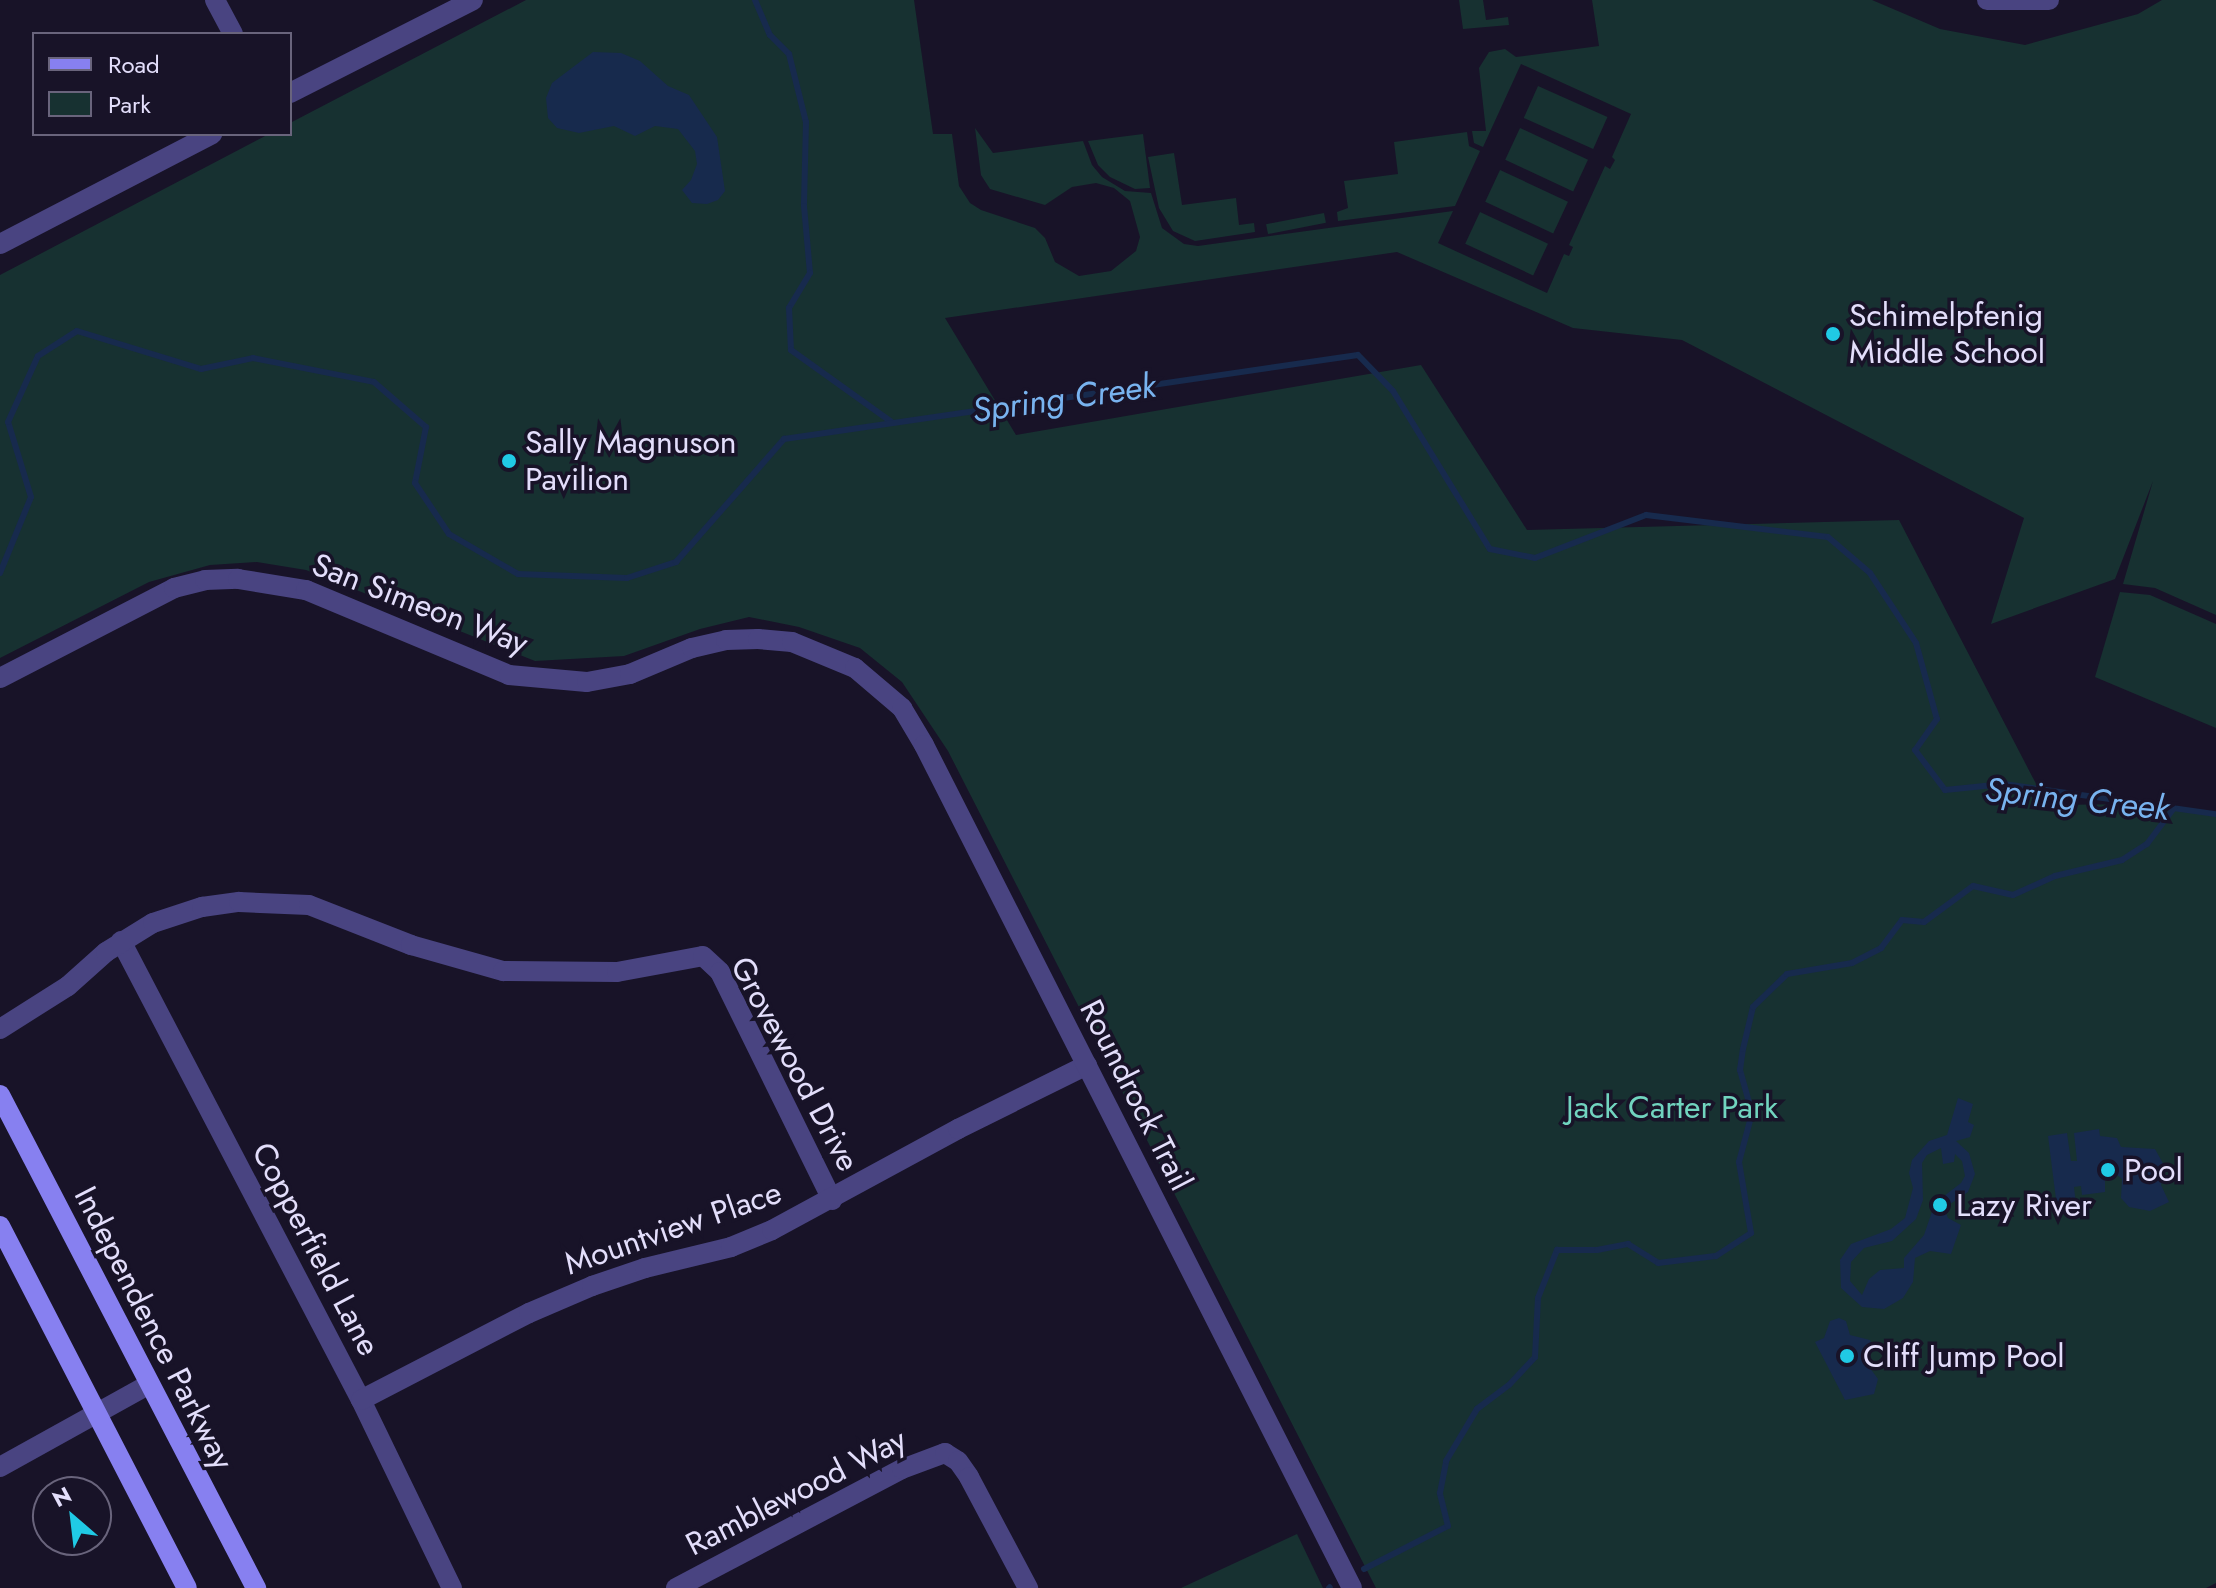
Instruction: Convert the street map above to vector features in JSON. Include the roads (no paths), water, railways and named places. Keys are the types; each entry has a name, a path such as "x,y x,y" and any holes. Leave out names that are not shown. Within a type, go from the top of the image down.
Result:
{"main road":[{"name":"Independence Parkway","path":"0,1095 256,1588"},
{"path":"0,1226 187,1588"}],"street":[{"path":"215,0 232,32"},
{"path":"292,92 473,0"},
{"path":"1987,0 2049,0"},
{"path":"0,244 208,136"},
{"name":"San Simeon Way","path":"0,678 174,588 205,580 238,579 306,590 509,675 537,679 587,682 630,674 692,648 726,640 792,642 833,657"},
{"name":"Roundrock Trail","path":"833,657 880,686 902,708 924,745 1352,1588"},
{"name":"Grovewood Drive","path":"121,941 153,923 202,907 274,901 309,905 411,945 503,971 617,972 703,956 720,972 832,1200"},
{"path":"0,1029 68,986 121,941"},
{"name":"Copperfield Lane","path":"121,941 361,1400 452,1588"},
{"name":"Mountview Place","path":"361,1400 529,1313 592,1286 645,1268 731,1247 832,1200 958,1129 1087,1065"},
{"path":"0,1467 98,1416 150,1384"},
{"name":"Ramblewood Way","path":"676,1588 902,1469 945,1453 958,1461 969,1477 1028,1588"}],"water":[{"path":"593,52 621,53 640,61 668,86 689,95 717,137 725,191 718,200 707,204 692,203 682,190 691,180 697,164 695,151 678,129 655,126 635,136 614,126 579,133 557,128 548,118 546,98 552,83"},
{"name":"Lazy River","path":"1958,1098 1973,1104 1968,1122 1974,1125 1970,1137 1956,1141 1969,1153 1975,1174 1968,1192 1944,1208 1948,1218 1961,1225 1951,1254 1930,1251 1915,1258 1913,1282 1903,1298 1884,1309 1862,1307 1841,1288 1840,1260 1851,1244 1891,1229 1905,1218 1913,1188 1909,1173 1912,1160 1929,1141 1947,1135","holes":["1941,1148 1943,1164 1954,1162 1955,1154 1962,1161 1965,1176 1961,1183 1935,1203 1924,1235 1904,1258 1904,1268 1880,1270 1869,1279 1862,1295 1850,1281 1851,1262 1864,1248 1892,1241 1916,1219 1923,1200 1922,1163 1927,1155"]},
{"name":"Pool","path":"2099,1129 2100,1136 2117,1138 2121,1147 2155,1149 2165,1167 2161,1185 2169,1202 2150,1211 2129,1207 2121,1198 2122,1179 2115,1173 2105,1179 2105,1192 2082,1195 2081,1186 2074,1187 2076,1205 2057,1207 2048,1136 2067,1133 2071,1161 2077,1161 2074,1133"},
{"name":"Cliff Jump Pool","path":"1839,1318 1846,1321 1850,1335 1870,1340 1872,1345 1867,1364 1878,1379 1874,1394 1845,1400 1815,1342 1824,1338 1830,1321"}],"waterway":[{"path":"755,0 770,35 789,54 806,122 804,206 810,273 789,308 791,350 893,423"},
{"name":"Spring Creek","path":"0,573 31,497 8,422 38,356 77,331 201,369 253,358 374,382 426,427 415,483 449,534 518,574 627,578 676,562 784,439 1358,355 1393,391 1490,549 1535,558 1646,515 1828,537 1870,573 1916,643 1937,719 1915,750 1945,790 2004,784 2216,814"},
{"path":"1364,1569 1448,1526 1440,1493 1446,1461 1477,1409 1509,1385 1535,1357 1538,1298 1557,1250 1597,1250 1628,1244 1658,1263 1716,1256 1751,1233 1739,1162 1752,1113 1740,1070 1753,1007 1787,974 1852,963 1881,948 1902,920 1924,922 1973,886 2013,895 2055,876 2122,860 2147,844 2174,808"}],"place":[{"name":"Schimelpfenig Middle School","path":"1833,334"},
{"name":"Sally Magnuson Pavilion","path":"509,461"},
{"name":"Pool","path":"2108,1170"},
{"name":"Lazy River","path":"1940,1205"},
{"name":"Cliff Jump Pool","path":"1847,1356"}],"park label":[{"name":"Jack Carter Park","path":"1672,1107"}]}
